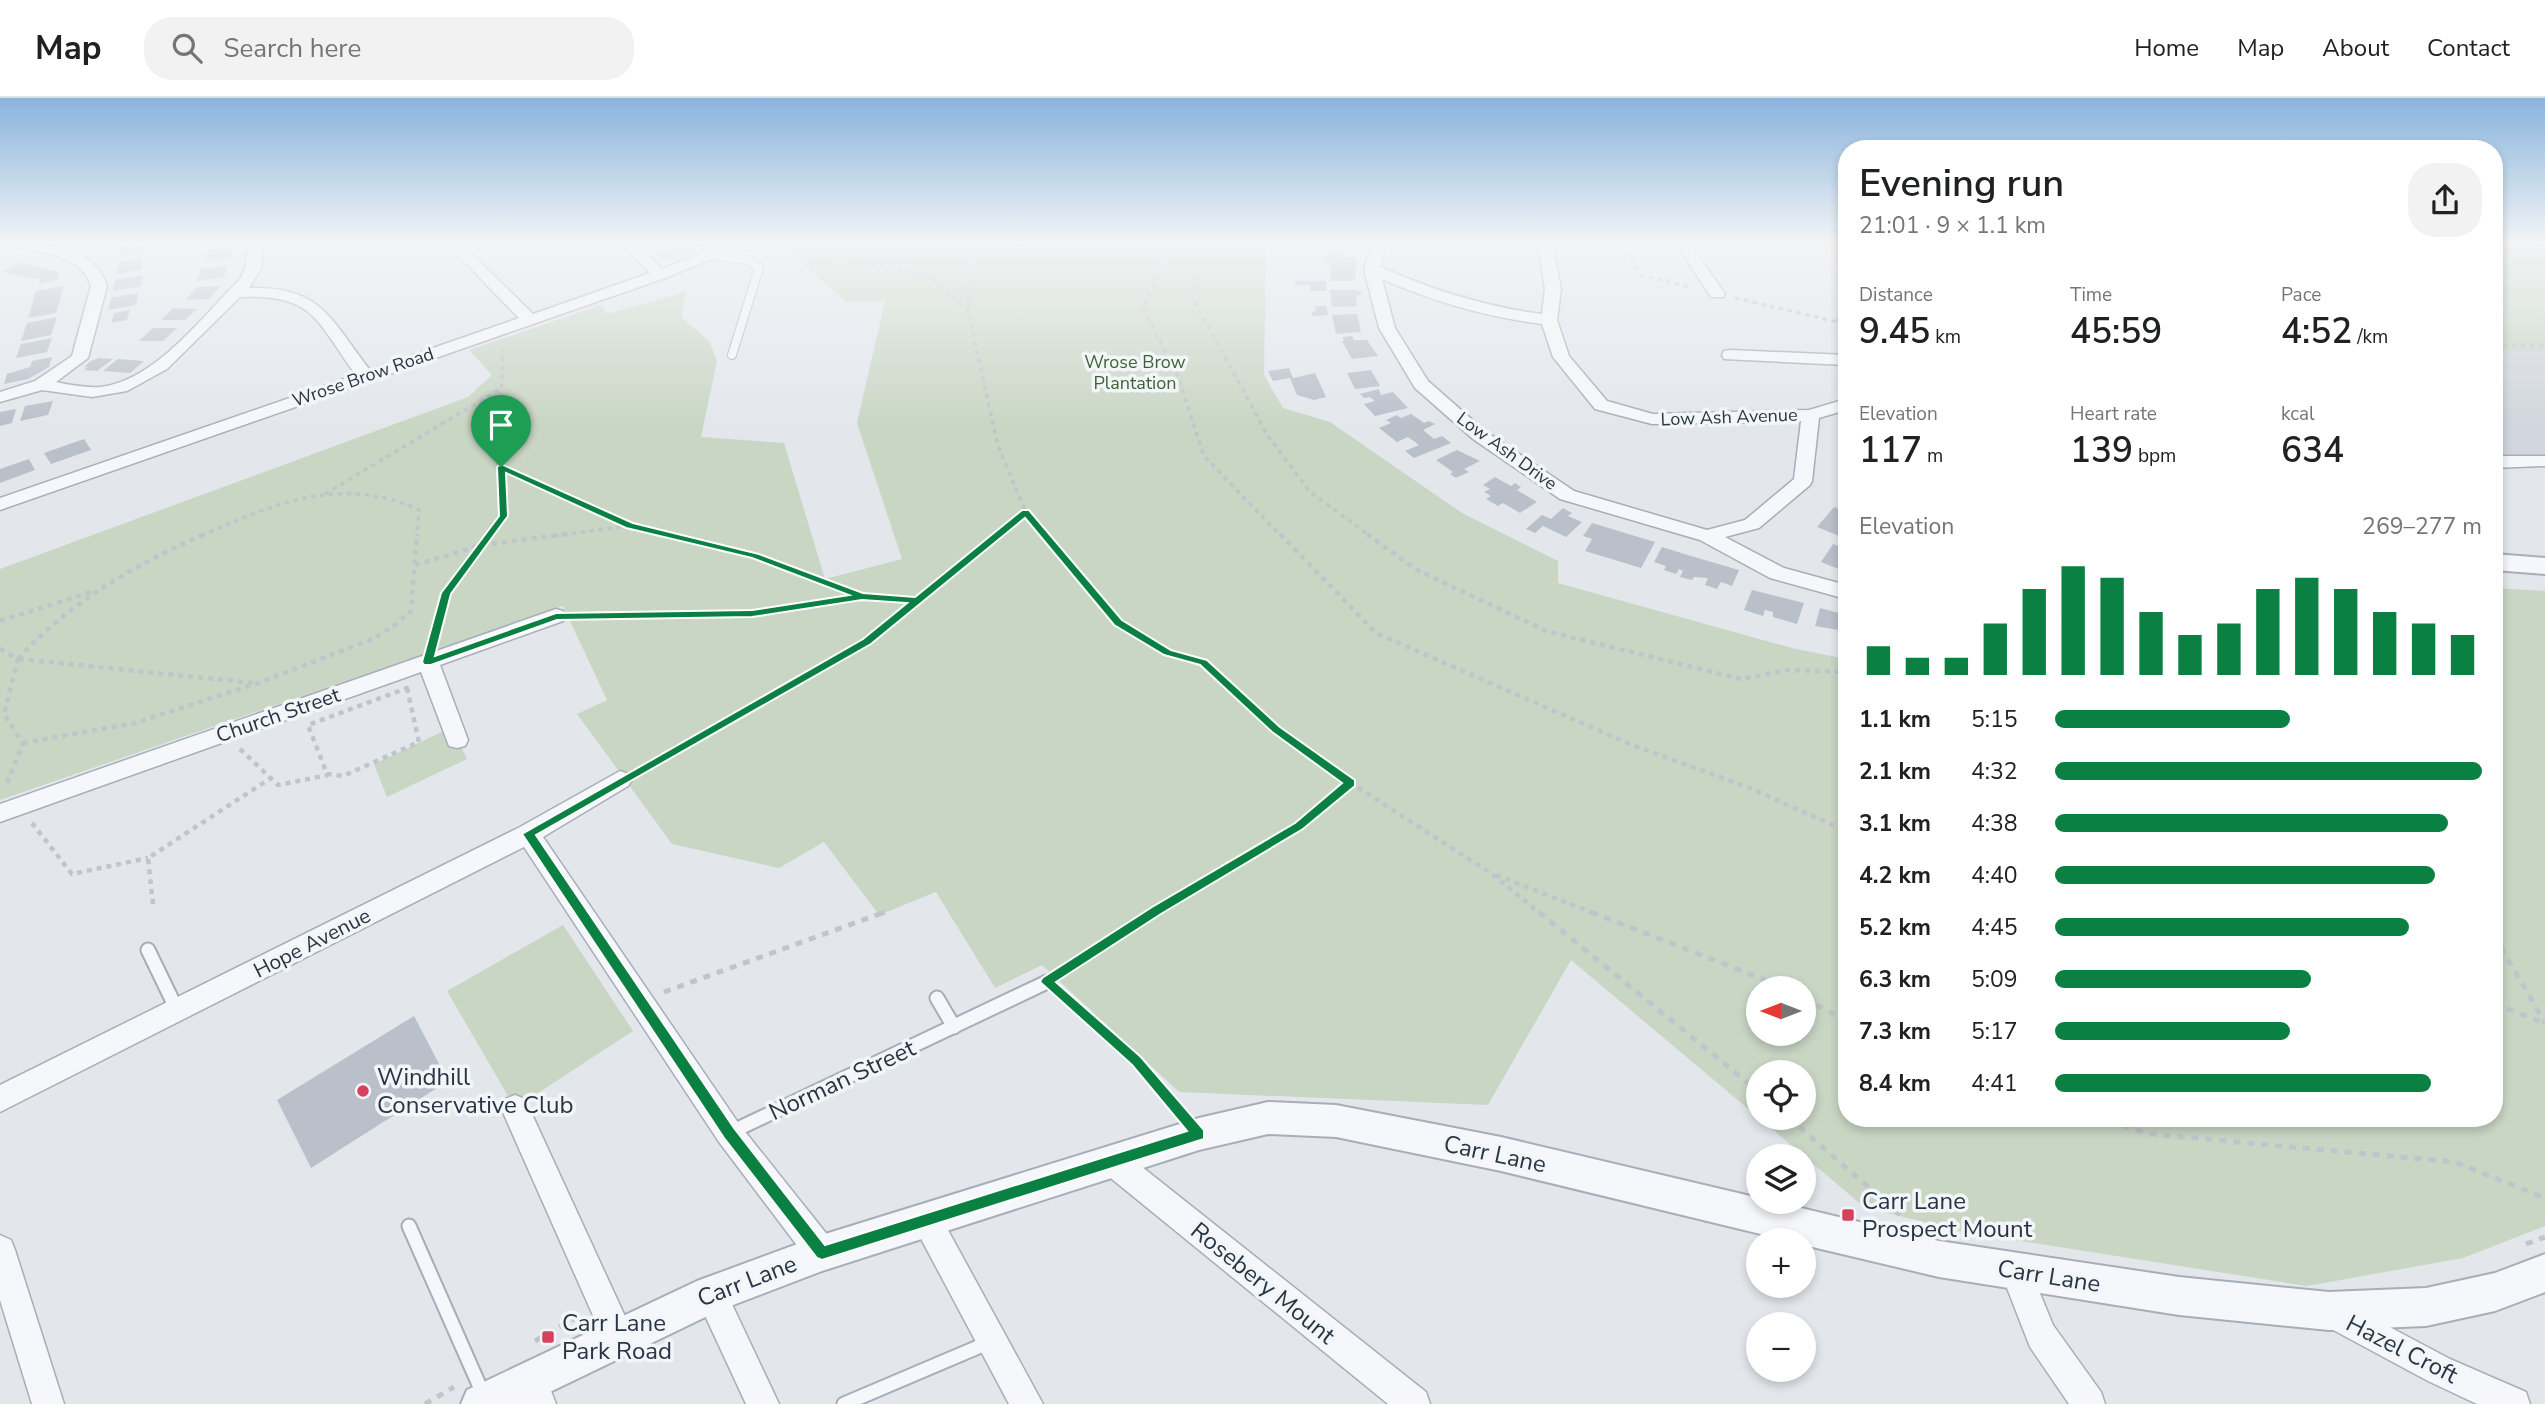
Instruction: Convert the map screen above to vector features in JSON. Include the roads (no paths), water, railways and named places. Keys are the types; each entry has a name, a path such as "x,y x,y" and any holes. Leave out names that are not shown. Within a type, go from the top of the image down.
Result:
{"street":[{"path":"0,397 41,385 80,358 95,304"},
{"path":"41,385 90,392 134,384 158,368 223,304"},
{"path":"309,304 365,376"},
{"path":"514,304 530,320"},
{"name":"Wrose Brow Road","path":"0,504 576,304"},
{"name":"Low Ash Drive","path":"1381,304 1387,328 1421,384 1479,435 1567,495 1707,536 1777,573 1838,590"},
{"path":"1466,304 1500,314 1549,320 1551,304"},
{"name":"Low Ash Avenue","path":"1549,320 1561,357 1601,405 1651,419 1810,415"},
{"path":"1730,355 1838,360"},
{"path":"1707,536 1752,524 1804,481 1810,415 1838,406"},
{"path":"2503,462 2545,461"},
{"path":"2503,563 2545,566"},
{"name":"Church Street","path":"6,806 224,734 556,616"},
{"path":"428,662 457,740"},
{"name":"Hope Avenue","path":"0,1099 528,834 620,780"},
{"path":"528,834 729,1133 822,1253"},
{"path":"515,1108 618,1336"},
{"name":"Carr Lane","path":"484,1403 536,1392 618,1336 711,1294 822,1253 1199,1134 1268,1118 1336,1121 1500,1154 1939,1259 2179,1296 2329,1311 2426,1307 2495,1292 2545,1273"},
{"name":"Rosebery Mount","path":"1112,1161 1414,1404"},
{"path":"926,1220 1027,1404"},
{"path":"0,1250 48,1404"},
{"path":"2015,1270 2041,1336 2089,1404"},
{"path":"711,1294 763,1404"},
{"name":"Hazel Croft","path":"2329,1311 2439,1370 2514,1404"}],"lane":[{"path":"732,355 748,304"},
{"path":"148,950 177,1010"},
{"name":"Norman Street","path":"729,1133 1047,982"},
{"path":"937,998 954,1027"},
{"path":"409,1226 484,1403"},
{"path":"844,1404 993,1341"}],"place":[{"name":"Windhill Conservative Club","path":"363,1091"},
{"name":"Carr Lane Prospect Mount","path":"1848,1215"},
{"name":"Carr Lane Park Road","path":"548,1337"}],"park label":[{"name":"Wrose Brow Plantation","path":"1135,372"}]}
